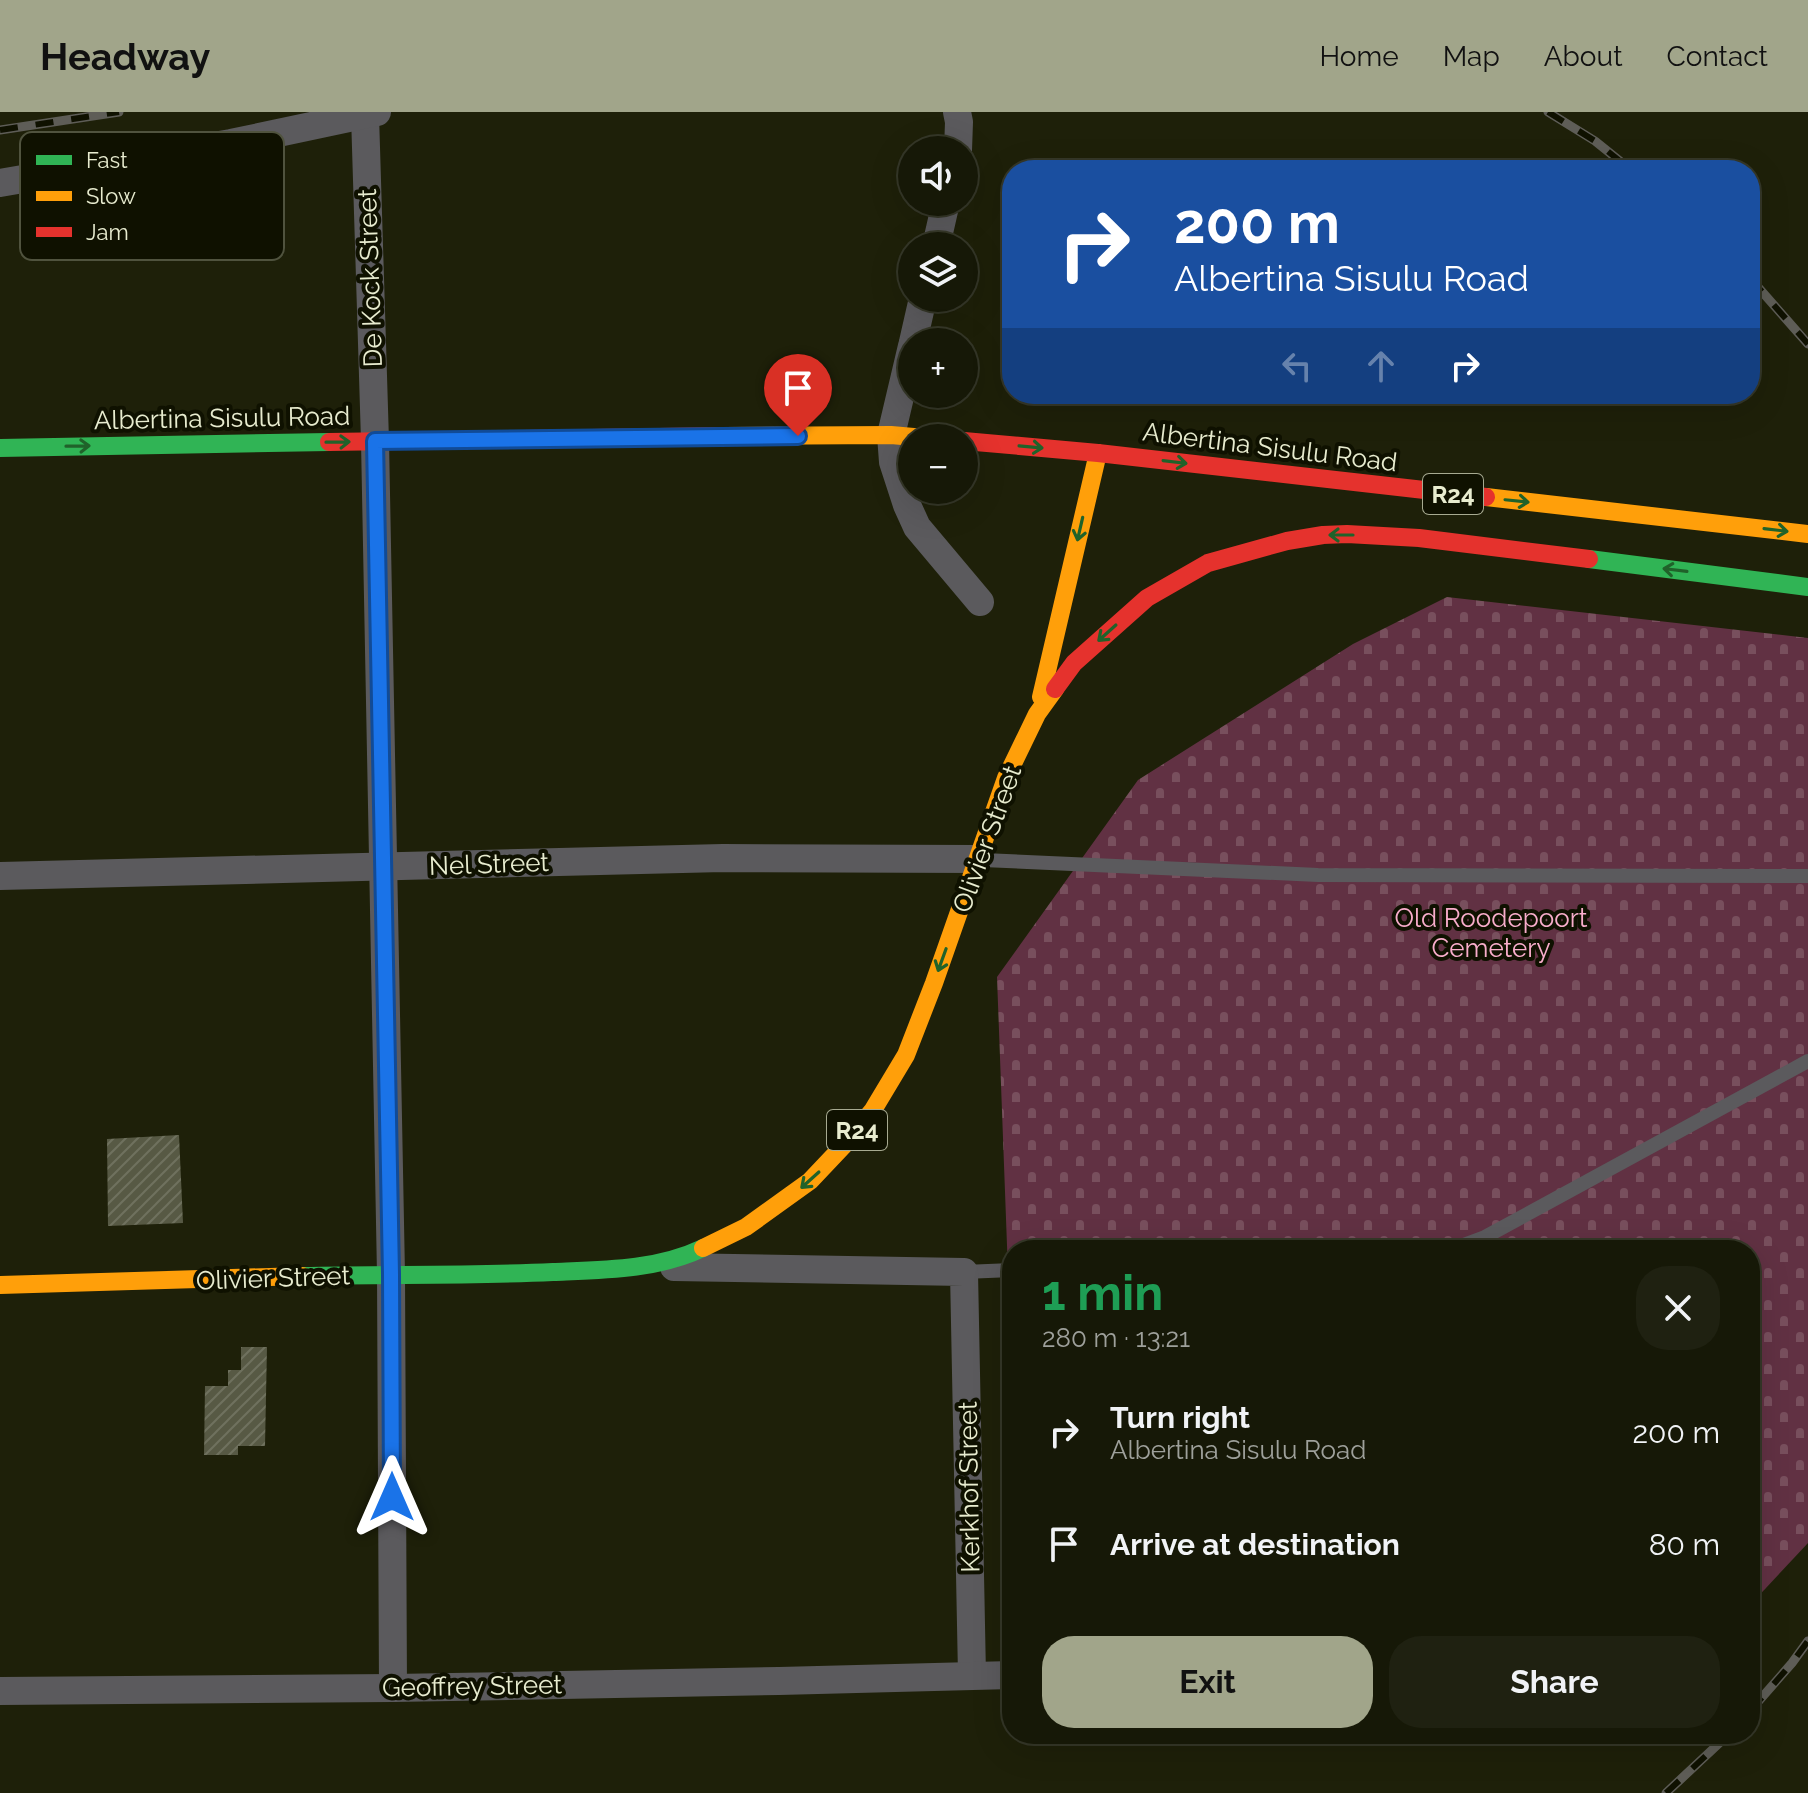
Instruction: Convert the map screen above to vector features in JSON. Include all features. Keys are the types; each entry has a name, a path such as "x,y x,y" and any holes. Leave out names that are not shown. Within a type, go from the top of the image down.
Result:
{"main road":[{"name":"Albertina Sisulu Road","path":"0,448 898,436"},
{"name":"Albertina Sisulu Road","path":"978,442 1098,453 1808,534"},
{"path":"1037,714 1098,453"},
{"name":"Olivier Street","path":"0,1285 609,1270 642,1266 692,1253 746,1227 810,1181 873,1110 906,1055 1006,778 1037,714 1074,663 1115,625 1147,598 1208,563 1287,541 1323,535 1419,538 1808,587"}],"street":[{"path":"957,112 958,136"},
{"path":"284,132 371,114"},
{"name":"De Kock Street","path":"371,114 381,867 391,1274 393,1688"},
{"path":"0,183 20,180"},
{"path":"898,405 891,435 893,462 911,516 980,602"},
{"name":"Nel Street","path":"0,876 723,858 978,859"},
{"name":"Olivier Street","path":"642,1266 964,1272"},
{"name":"Kerkhof Street","path":"958,1676 964,1272"},
{"name":"Geoffrey Street","path":"0,1691 393,1688 1002,1675"}],"lane":[{"path":"978,859 1318,875 1808,876"},
{"path":"1477,1240 1808,1061"},
{"path":"964,1272 1002,1270"}],"green space":[{"name":"Old Roodepoort Cemetery","path":"1447,597 1808,638 1808,1543 1760,1594 1760,1240 1007,1240 997,977 1138,780 1353,644"}],"building":[{"path":"179,1135 183,1223 108,1226 107,1139"},
{"path":"241,1347 267,1347 265,1446 238,1446 238,1455 204,1455 205,1386 228,1386 228,1370 241,1370"}],"railway":[{"path":"0,130 119,112"},
{"path":"1548,112 1595,141 1619,160"},
{"path":"1760,289 1808,344"},
{"path":"1760,1700 1808,1641"},
{"path":"1666,1793 1718,1744"}],"traffic: fast":[{"path":"0,448 329,442"},
{"path":"1589,559 1808,587"},
{"path":"302,1276 610,1269 667,1261 703,1248"}],"traffic: slow":[{"path":"725,436 898,436"},
{"path":"1041,697 1098,453"},
{"path":"1486,497 1808,534"},
{"path":"703,1248 746,1227 810,1181 873,1110 906,1055 1006,778 1037,714 1055,689"},
{"path":"0,1285 302,1276"}],"traffic: jam":[{"path":"329,442 725,436"},
{"path":"978,442 1486,497"},
{"path":"1055,689 1074,663 1147,598 1208,563 1287,541 1347,534 1419,538 1589,559"}],"route":[{"path":"392,1497 391,1274 375,441 798,436"}]}
